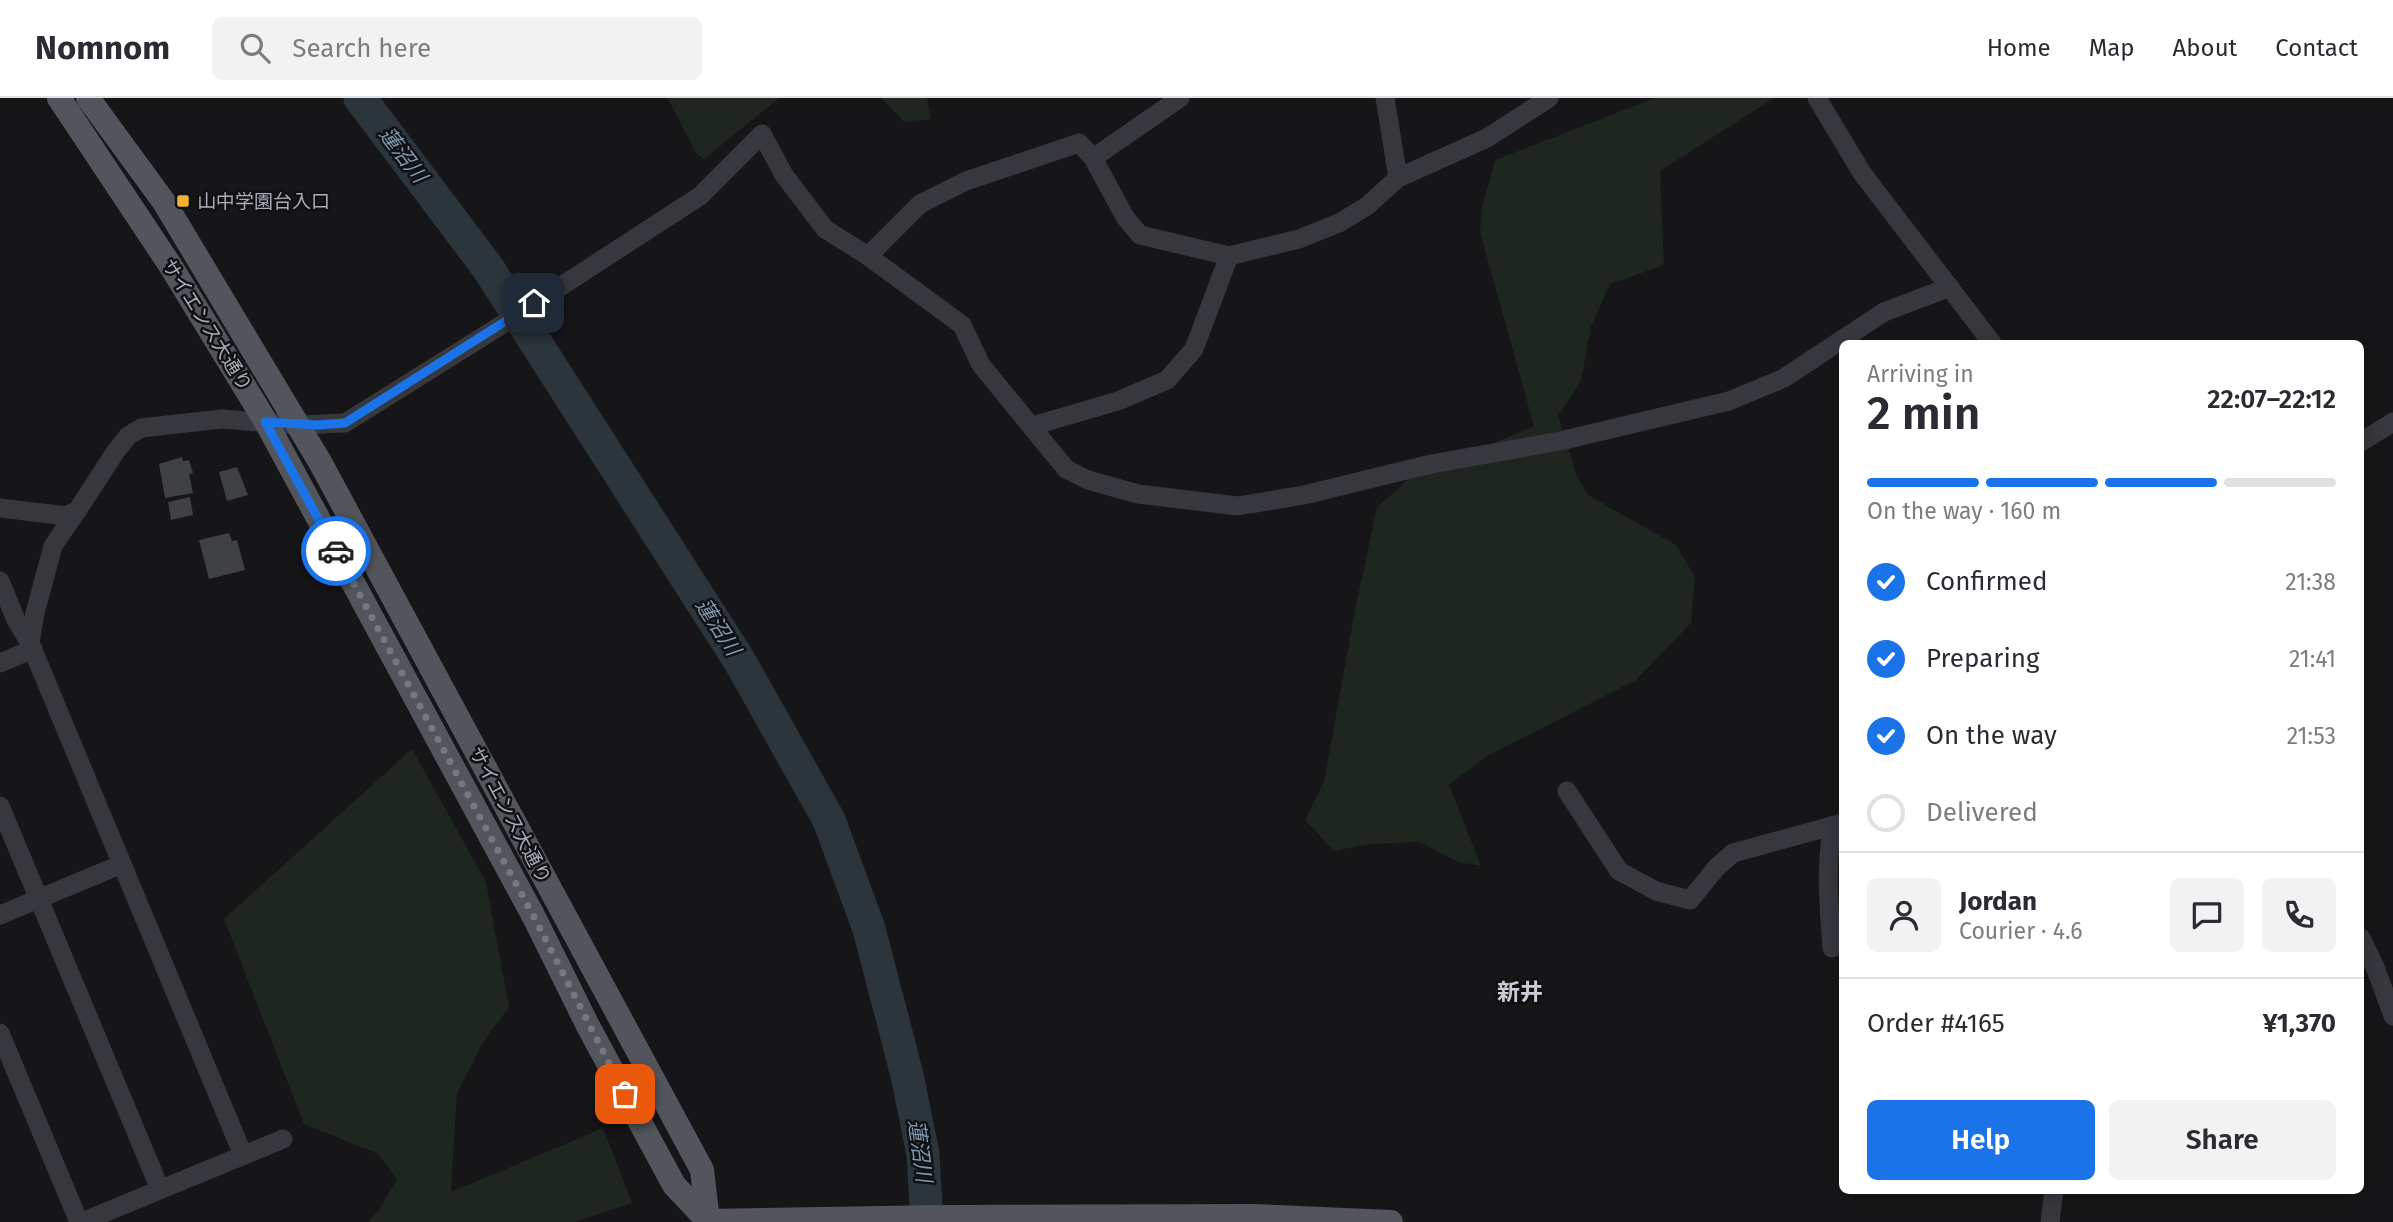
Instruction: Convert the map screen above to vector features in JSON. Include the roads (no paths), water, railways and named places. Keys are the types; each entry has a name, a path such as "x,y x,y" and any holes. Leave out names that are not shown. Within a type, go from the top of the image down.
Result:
{"main road":[{"name":"サイエンス大通り","path":"59,98 170,265 265,422 528,904 588,1026 674,1185 706,1222"},
{"name":"サイエンス大通り","path":"88,98 163,202 299,425 699,1163 702,1170 706,1222"},
{"path":"706,1222 941,1217 1391,1222"}],"street":[{"path":"1093,158 1180,98"},
{"path":"1385,98 1398,178"},
{"path":"868,256 920,204 966,181 1079,143 1093,158 1125,217 1140,235 1229,256 1299,239 1339,223 1367,206 1398,178 1487,138 1549,98"},
{"path":"1817,98 1862,173 1990,340"},
{"path":"32,646 35,613 53,546 128,436 141,428 222,419 299,425 345,423 699,196 762,134 784,175 825,229 868,256 962,325 981,365 1066,469 1088,480 1138,494 1238,506 1304,495 1431,464 1560,441 1729,401 1784,378 1839,342"},
{"path":"1032,426 1118,401 1167,380 1194,349 1229,256"},
{"path":"1842,340 1884,312 1950,287"},
{"path":"2364,440 2393,422"},
{"path":"0,508 66,516 77,511"},
{"path":"0,580 16,620 32,646 243,1155"},
{"path":"0,663 32,646"},
{"path":"1567,791 1619,871 1656,891 1690,900 1717,867 1733,853 1838,824"},
{"path":"0,806 160,1189"},
{"path":"1832,948 1827,885 1829,847 1838,824"},
{"path":"0,915 122,864"},
{"path":"2364,944 2393,1016"},
{"path":"0,1033 80,1222 284,1139"},
{"path":"2050,1222 2054,1194"}],"waterway":[{"name":"蓮沼川","path":"360,98 488,268 739,660 829,820 869,929 907,1075 923,1154 927,1222"}],"place":[{"name":"山中学園台入口","path":"183,201"}],"district":[{"name":"新井","path":"1520,992"}]}
